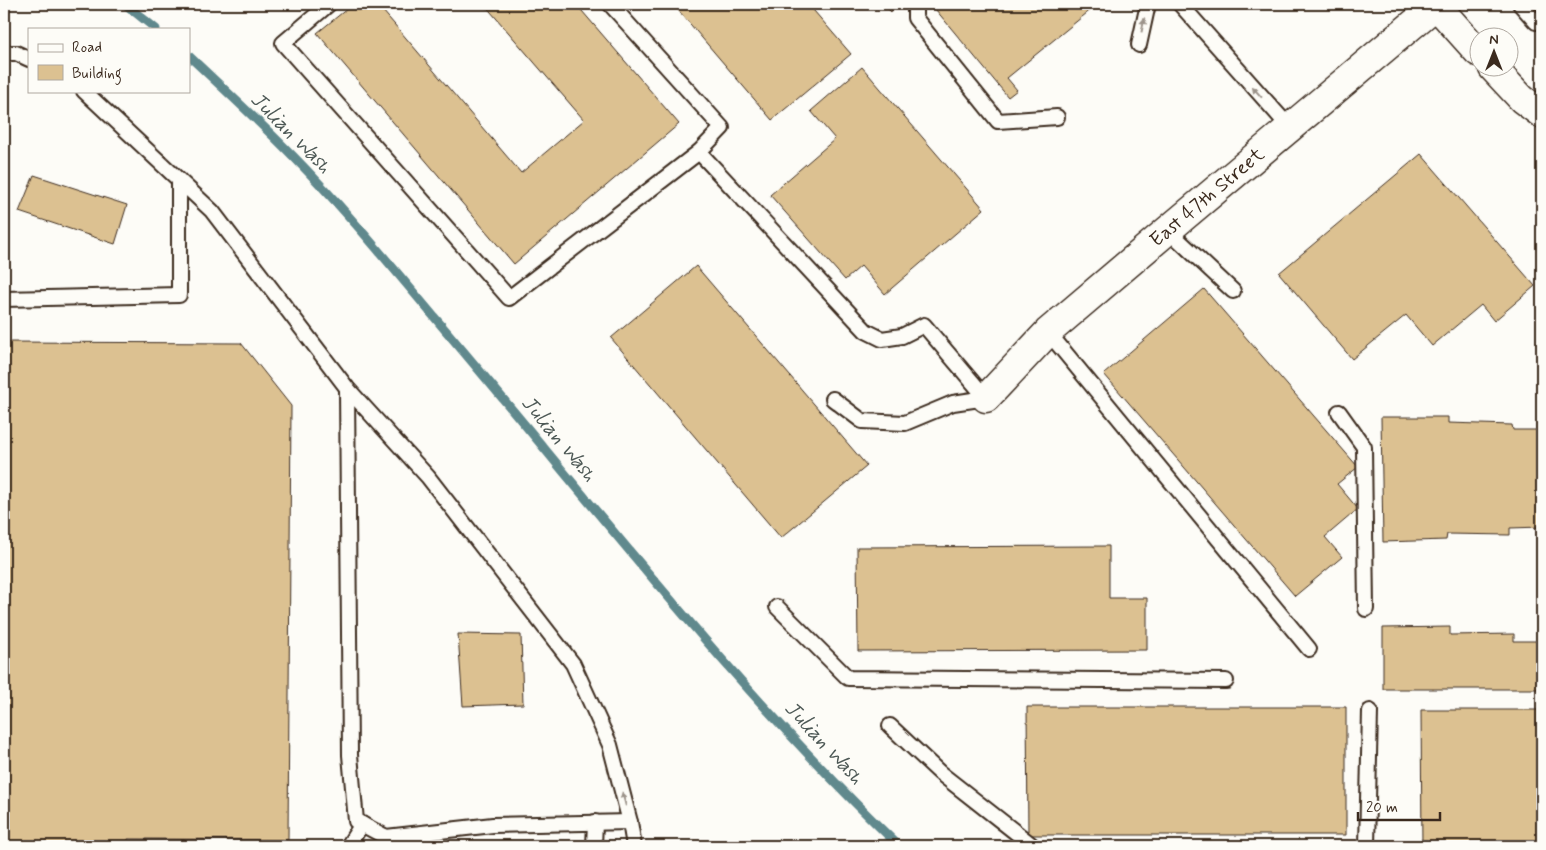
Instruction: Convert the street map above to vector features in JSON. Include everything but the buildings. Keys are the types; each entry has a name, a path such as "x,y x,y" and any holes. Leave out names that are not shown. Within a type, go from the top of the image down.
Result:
{"street":[{"name":"East 47th Street","path":"986,398 1048,332 1436,4"},
{"path":"1436,4 1468,41"},
{"path":"1502,78 1522,99 1542,114"}],"lane":[{"path":"329,4 283,43 509,298 699,152 722,128 610,4"},
{"path":"915,4 915,18 998,121 1057,117"},
{"path":"1139,45 1148,4"},
{"path":"1180,4 1290,128"},
{"path":"1520,4 1536,22"},
{"path":"4,53 16,53 28,59"},
{"path":"85,92 212,211 346,388 428,477 573,664 610,745 630,822 634,846"},
{"path":"699,152 866,331 882,339 902,336 924,325 986,398"},
{"path":"4,299 178,295 178,180"},
{"path":"1168,230 1233,291"},
{"path":"1048,332 1309,649"},
{"path":"346,388 350,755 356,821 386,837 493,825 630,822"},
{"path":"833,399 862,421 905,423 953,403 986,398"},
{"path":"1338,412 1364,447 1366,609"},
{"path":"777,607 848,678 1226,681"},
{"path":"1368,846 1370,711"},
{"path":"890,726 940,773 1033,846"},
{"path":"594,846 595,822"},
{"path":"348,846 362,824"}],"waterway":[{"name":"Julian Wash","path":"125,4 155,28"},
{"name":"Julian Wash","path":"190,57 267,130 331,197 387,260 720,657 778,722 899,846"}]}
